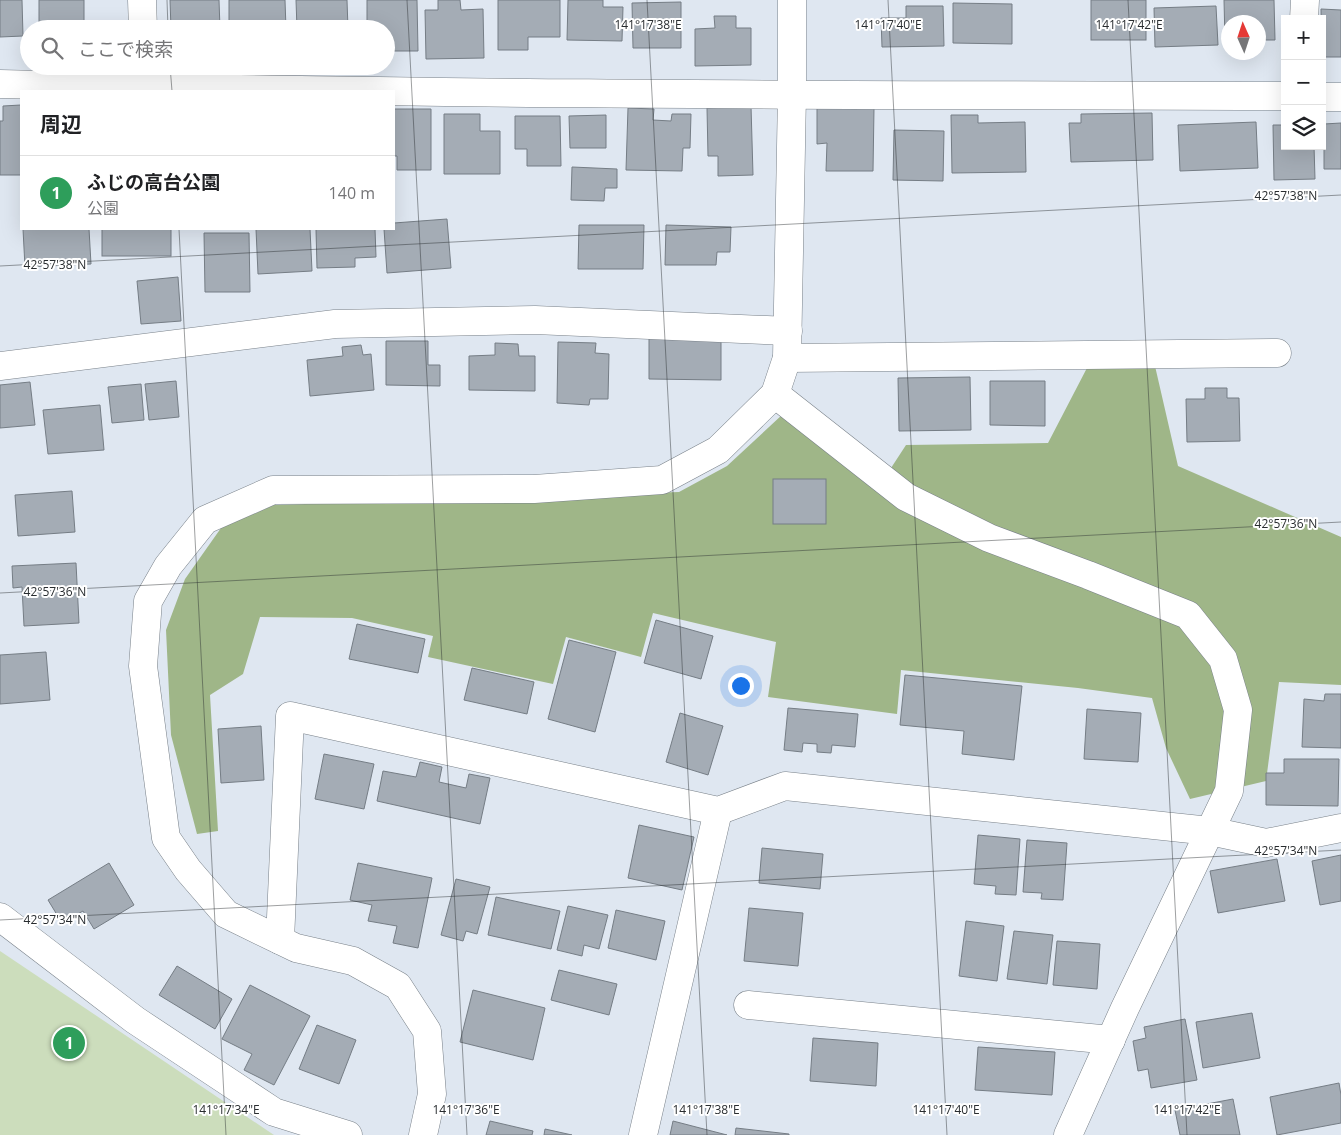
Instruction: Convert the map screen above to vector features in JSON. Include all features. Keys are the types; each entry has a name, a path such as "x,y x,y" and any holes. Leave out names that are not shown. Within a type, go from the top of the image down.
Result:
{"street":[{"path":"142,0 143,20"},
{"path":"422,1135 432,1094 427,1031 398,986 353,960 296,948 226,914 188,870 166,838 142,666 148,602 168,566 205,520 273,490 534,489 662,480 718,450 775,394 787,358 792,0"},
{"path":"1304,15 1305,0"},
{"path":"0,84 143,77 792,94 1281,96"},
{"path":"1326,97 1341,97"},
{"path":"0,366 335,324 535,320 788,331"},
{"path":"787,358 1277,353"},
{"path":"775,394 906,497 989,538 1188,615 1223,659 1238,710 1230,791 1111,1040 1068,1135"},
{"path":"280,940 290,716 718,811 785,786 1210,831 1266,843 1341,828"},
{"path":"643,1135 718,811"},
{"path":"0,917 135,1020 274,1112 348,1135"},
{"path":"748,1005 1111,1040"}],"green space":[{"path":"1088,366 1155,366 1178,466 1341,537 1341,685 1279,682 1266,781 1190,799 1166,748 1152,698 1078,688 901,670 897,714 768,697 776,642 653,613 641,657 566,637 553,684 428,657 433,636 352,618 260,617 243,674 210,695 218,831 197,834 171,735 166,630 185,579 221,528 274,505 679,492 727,466 783,414 876,491 906,445 1048,443"},
{"path":"0,951 274,1135 0,1135"}],"building":[{"path":"0,0 22,0 23,20 20,20 20,36 0,37"},
{"path":"39,0 84,0 84,20 39,20"},
{"path":"170,0 219,0 220,20 171,20"},
{"path":"229,0 285,0 286,20 229,20"},
{"path":"296,0 347,0 348,20 297,20"},
{"path":"367,0 417,0 418,51 395,51 395,20 367,20"},
{"path":"438,0 460,0 461,10 483,9 484,58 426,59 425,10 438,10"},
{"path":"498,0 560,0 560,37 528,37 528,50 498,50"},
{"path":"568,0 603,0 603,7 623,7 622,41 567,40"},
{"path":"1091,0 1146,0 1146,40 1091,40"},
{"path":"1224,0 1274,0 1275,40 1266,40 1266,15 1224,15"},
{"path":"681,2 681,48 633,48 632,3"},
{"path":"953,3 1012,4 1012,44 953,43"},
{"path":"906,6 943,6 944,46 882,47 881,18 906,18"},
{"path":"1216,6 1218,45 1155,47 1154,8"},
{"path":"1321,9 1341,10 1341,57 1326,57 1326,15 1321,15"},
{"path":"714,16 736,16 736,28 751,28 751,65 695,66 695,29 715,28"},
{"path":"20,105 20,175 0,175 0,121 3,121 3,106"},
{"path":"751,106 753,175 718,176 718,156 708,156 707,108"},
{"path":"628,108 654,109 653,120 671,121 672,114 691,114 690,148 683,148 682,171 626,170"},
{"path":"817,108 874,108 873,171 826,171 827,143 817,144"},
{"path":"395,109 431,109 431,170 397,170 397,156 395,156"},
{"path":"1152,113 1153,160 1071,162 1069,123 1081,123 1081,114"},
{"path":"444,114 480,114 480,131 500,131 500,174 444,174"},
{"path":"606,115 606,148 570,148 569,116"},
{"path":"951,115 978,115 978,123 1025,122 1026,172 952,173"},
{"path":"515,116 560,116 561,166 527,166 527,149 515,149"},
{"path":"1256,122 1258,168 1180,171 1178,125"},
{"path":"1341,123 1341,169 1324,169 1326,124"},
{"path":"1273,125 1281,125 1281,150 1314,150 1315,179 1274,180"},
{"path":"894,130 944,131 943,181 893,180"},
{"path":"572,167 617,169 617,188 605,188 604,201 571,200"},
{"path":"447,219 451,268 387,273 384,230 395,230 395,223"},
{"path":"579,225 644,225 643,269 578,269"},
{"path":"666,225 731,227 730,252 717,252 716,265 665,265"},
{"path":"23,230 89,230 91,264 25,267"},
{"path":"102,230 171,230 171,256 102,256"},
{"path":"256,230 310,230 312,271 258,274"},
{"path":"316,230 375,230 376,257 355,258 355,267 317,268"},
{"path":"204,233 249,233 250,292 205,292"},
{"path":"178,277 181,321 141,324 137,281"},
{"path":"649,337 721,339 721,380 649,379"},
{"path":"386,341 428,341 428,365 440,365 440,386 386,385"},
{"path":"558,342 596,343 595,353 609,354 608,399 590,399 589,405 557,403"},
{"path":"495,343 518,344 519,356 535,356 535,391 469,390 469,356 495,355"},
{"path":"361,345 363,355 371,354 374,390 310,396 307,360 343,356 342,347"},
{"path":"970,377 971,430 899,431 898,378"},
{"path":"176,381 179,417 149,420 145,384"},
{"path":"990,381 1045,381 1045,426 990,425"},
{"path":"30,382 35,425 0,428 0,385"},
{"path":"141,384 144,420 112,423 108,387"},
{"path":"1205,388 1227,388 1227,398 1239,398 1240,441 1187,442 1186,399 1205,399"},
{"path":"100,405 104,450 48,454 43,410"},
{"path":"773,479 826,479 826,524 773,524"},
{"path":"72,491 75,532 18,536 15,495"},
{"path":"76,563 79,623 24,626 22,587 13,588 12,566"},
{"path":"656,620 713,636 701,679 644,663"},
{"path":"357,624 425,639 418,673 349,659"},
{"path":"569,640 616,652 595,732 548,719"},
{"path":"46,652 50,700 0,704 0,655"},
{"path":"472,668 534,682 527,714 464,700"},
{"path":"905,675 1022,686 1014,760 962,754 964,731 900,725"},
{"path":"1325,694 1341,694 1341,748 1302,747 1304,699 1324,701"},
{"path":"788,708 858,714 855,747 832,745 831,753 817,752 817,744 803,743 802,752 784,750"},
{"path":"1087,709 1141,713 1138,762 1084,759"},
{"path":"680,713 723,726 708,775 666,762"},
{"path":"261,726 264,780 221,783 218,729"},
{"path":"324,754 374,764 364,809 315,799"},
{"path":"1284,759 1339,759 1338,806 1266,805 1266,773 1284,773"},
{"path":"420,762 442,767 439,782 466,788 469,774 490,778 480,824 377,801 383,771 416,777"},
{"path":"639,825 694,837 682,890 628,878"},
{"path":"978,835 1020,839 1016,895 995,894 996,886 974,884"},
{"path":"1027,840 1067,843 1063,900 1041,899 1042,893 1023,892"},
{"path":"762,848 823,854 820,889 759,883"},
{"path":"1341,855 1341,901 1320,905 1312,861"},
{"path":"1277,859 1285,901 1218,913 1210,871"},
{"path":"109,863 134,905 94,929 83,911 62,923 48,900"},
{"path":"358,863 432,878 418,948 393,943 397,926 368,921 372,905 350,900"},
{"path":"456,879 490,887 477,934 466,931 463,941 441,935"},
{"path":"496,897 560,911 551,949 488,935"},
{"path":"568,906 608,915 599,949 584,945 582,956 557,950"},
{"path":"749,908 803,913 798,966 744,961"},
{"path":"616,910 665,921 656,960 608,948"},
{"path":"966,921 1004,926 997,981 959,976"},
{"path":"1014,931 1053,935 1047,984 1007,979"},
{"path":"1057,941 1100,944 1097,989 1053,985"},
{"path":"177,966 232,999 215,1029 159,995"},
{"path":"559,970 617,984 609,1015 551,1000"},
{"path":"250,985 310,1016 274,1085 244,1070 252,1054 222,1039"},
{"path":"473,990 545,1008 533,1060 460,1042"},
{"path":"1252,1013 1260,1058 1203,1068 1196,1022"},
{"path":"1185,1019 1197,1080 1151,1088 1148,1069 1138,1071 1133,1041 1146,1038 1144,1027"},
{"path":"317,1025 356,1040 339,1084 299,1069"},
{"path":"813,1038 878,1043 876,1086 810,1081"},
{"path":"978,1047 1055,1052 1052,1095 975,1090"},
{"path":"1339,1083 1341,1123 1277,1135 1270,1097"},
{"path":"1233,1099 1240,1135 1180,1135 1175,1110"},
{"path":"490,1121 533,1131 532,1135 486,1135"},
{"path":"673,1121 727,1135 670,1135"},
{"path":"736,1128 789,1134 789,1135 735,1135"},
{"path":"545,1129 572,1135 544,1135"}],"place":[{"name":"ふじの高台公園","path":"69,1043"}]}
